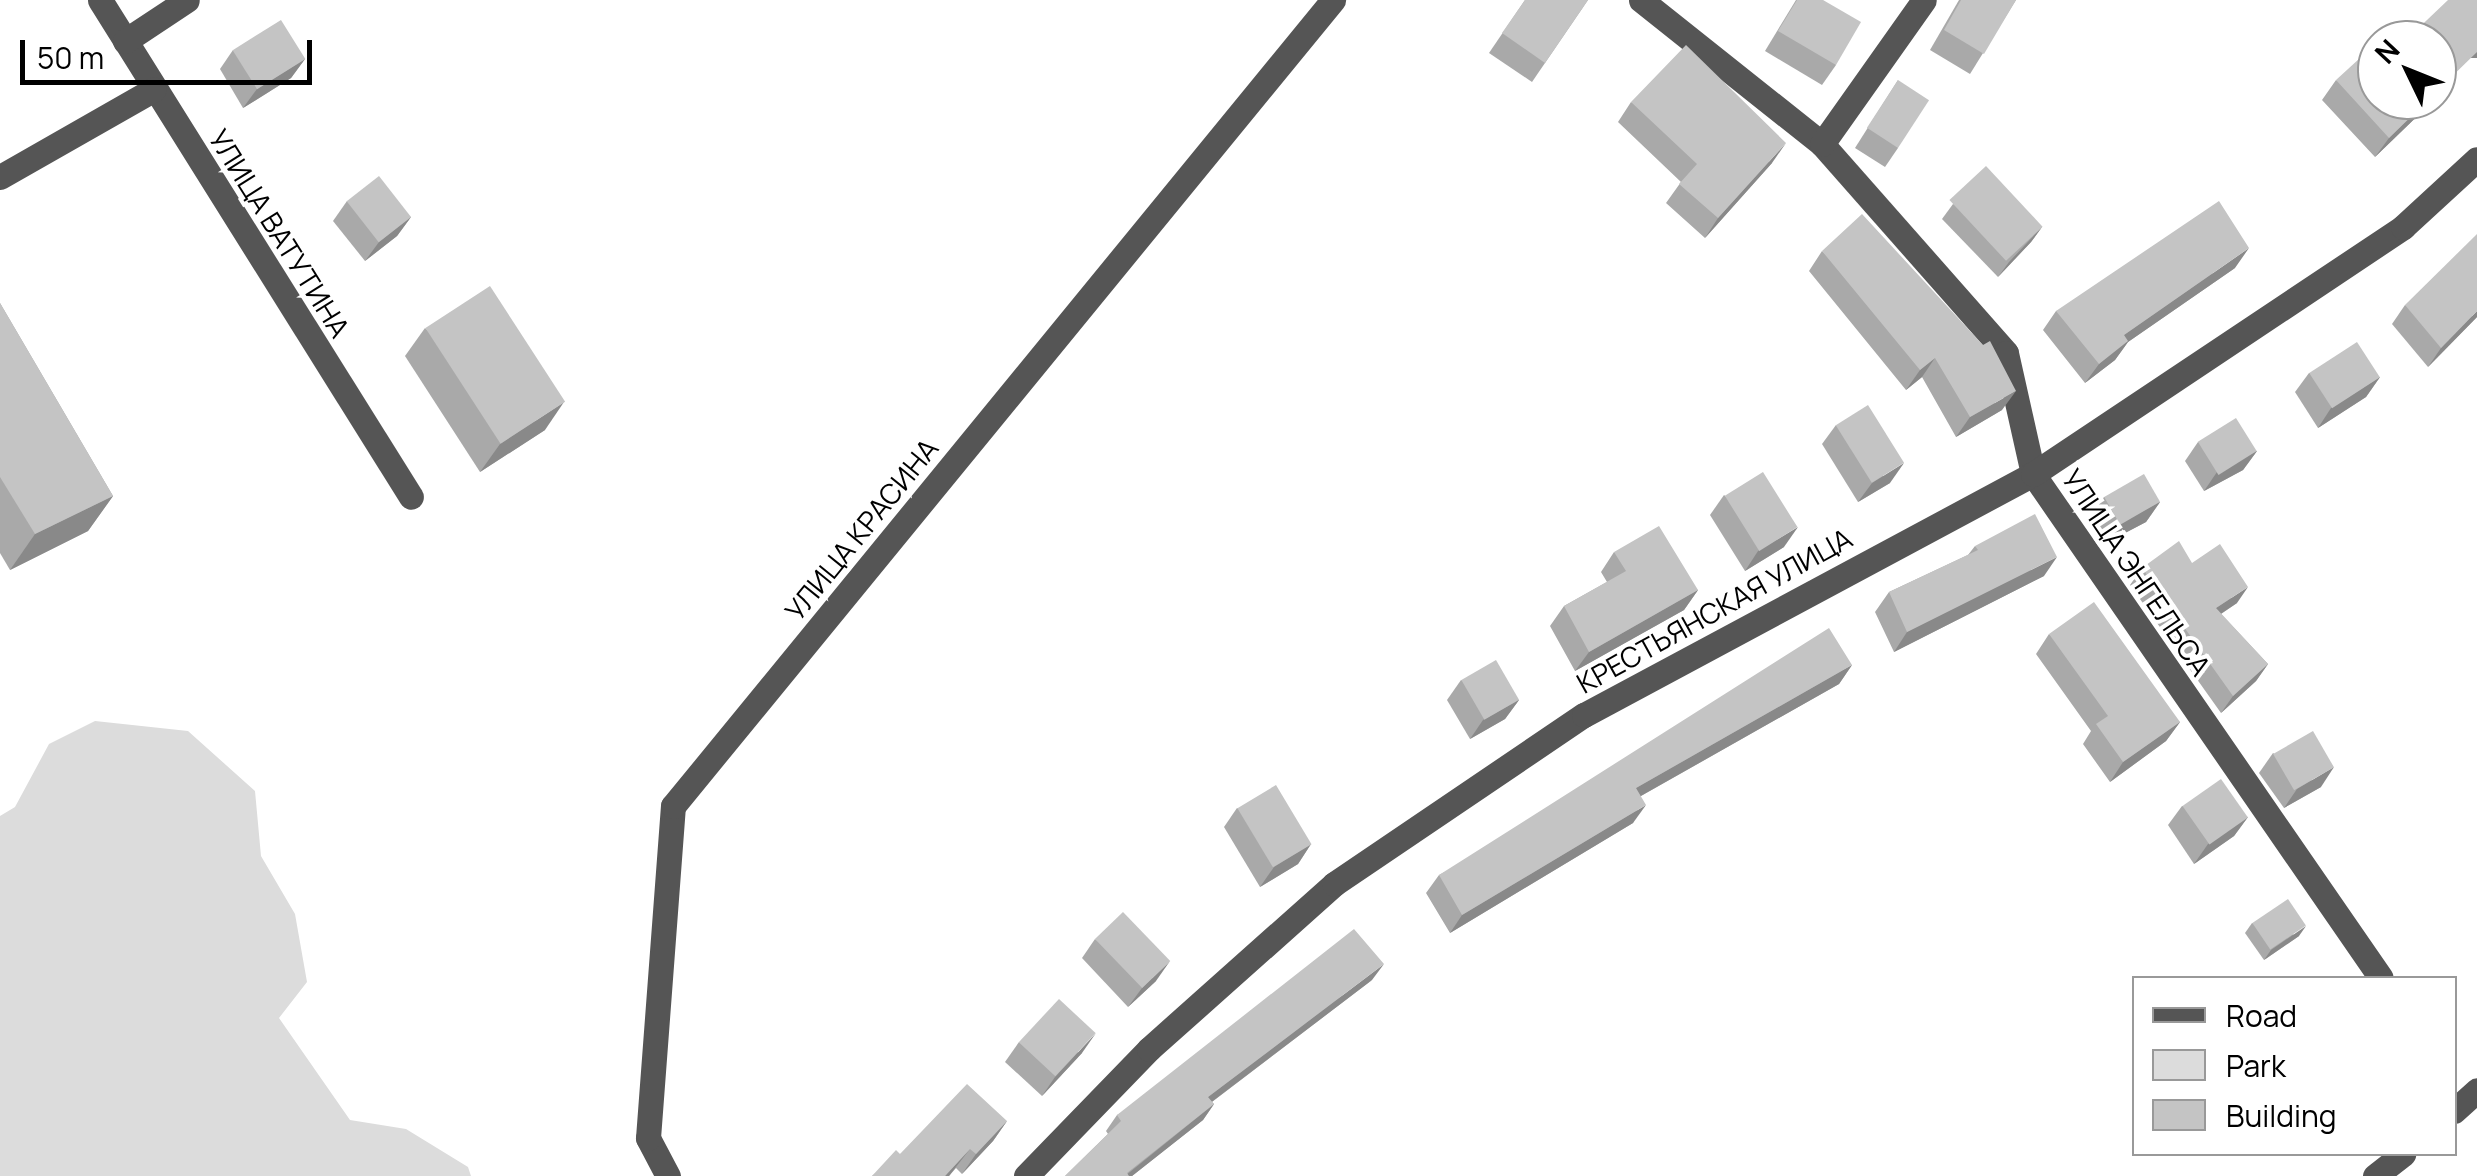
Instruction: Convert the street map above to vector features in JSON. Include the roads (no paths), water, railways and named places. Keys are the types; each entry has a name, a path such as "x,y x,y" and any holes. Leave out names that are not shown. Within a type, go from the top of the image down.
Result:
{"street":[{"name":"УЛИЦА ВАТУТИНА","path":"100,0 411,498"},
{"path":"125,41 187,0"},
{"name":"УЛИЦА КРАСИНА","path":"668,1176 648,1138 673,806 1333,0"},
{"name":"УЛИЦА ЭНГЕЛЬСА","path":"1641,0 1822,144 2006,353 2033,474 2380,976"},
{"path":"1822,144 1924,0"},
{"path":"0,177 154,89"},
{"name":"КРЕСТЬЯНСКАЯ УЛИЦА","path":"1026,1176 1150,1049 1334,884 1584,714 2033,474 2403,227 2477,158"},
{"path":"2375,1176 2400,1156"}]}
